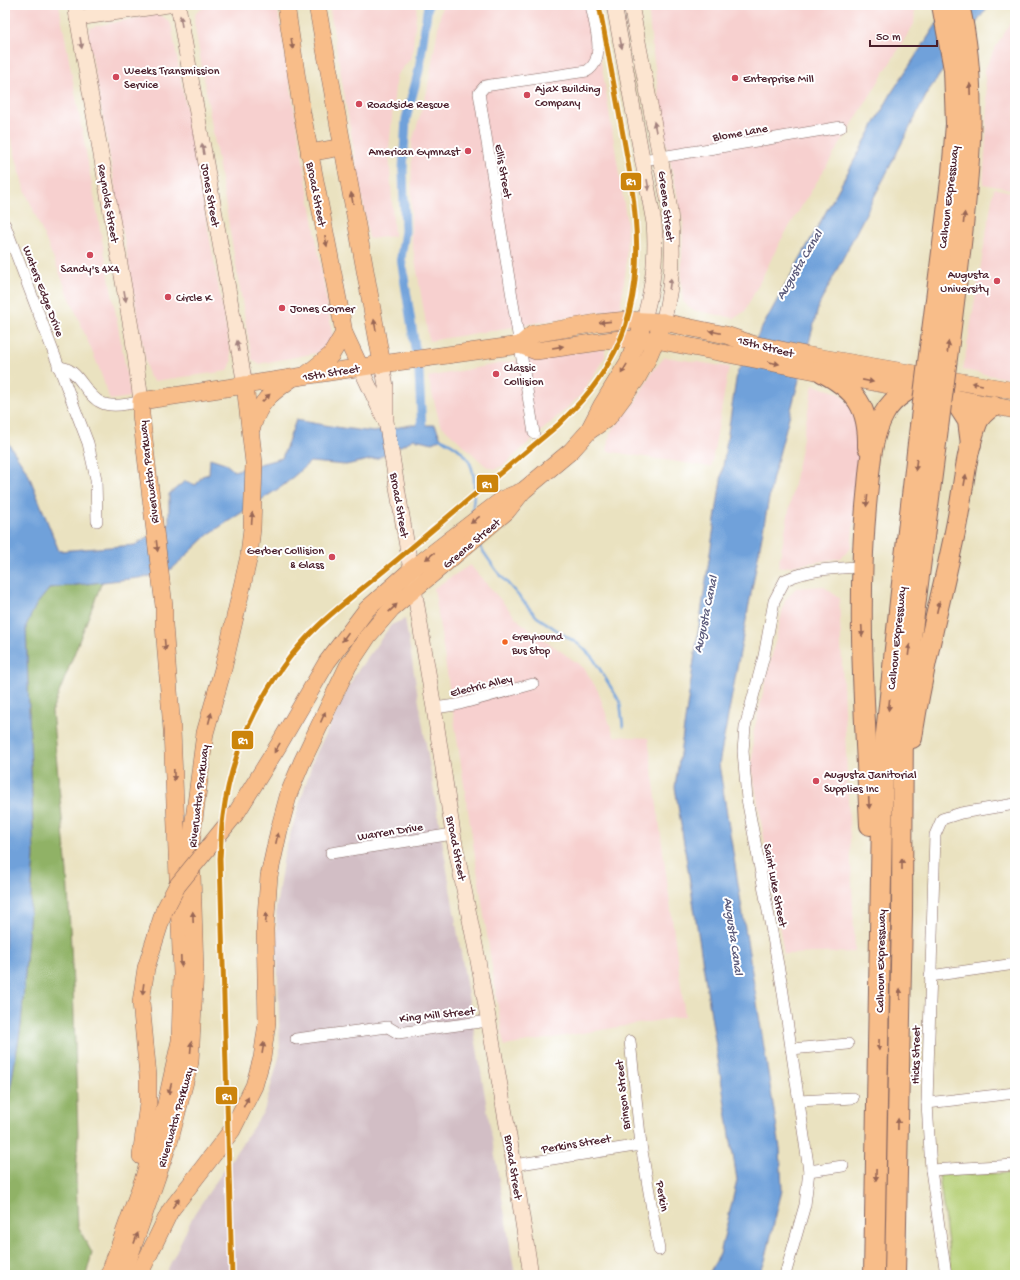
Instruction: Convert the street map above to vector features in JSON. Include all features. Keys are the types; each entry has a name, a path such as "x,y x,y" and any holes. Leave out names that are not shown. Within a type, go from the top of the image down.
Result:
{"highway":[{"name":"Calhoun Expressway","path":"895,1275 903,811 903,700 956,124 954,69 942,5"},
{"name":"Calhoun Expressway","path":"873,1271 884,762 900,592 929,427 968,182 971,122 969,63 959,5"},
{"path":"822,372 843,383 860,403 869,429 868,448 871,462"},
{"path":"879,1025 861,619 862,567 874,435 888,407 899,395 934,377 952,398 968,421 972,444"},
{"path":"903,811 923,675 956,528 972,444 977,422 984,412 993,406"},
{"path":"896,1185 898,1275"}],"main road":[{"path":"76,12 168,5"},
{"name":"Jones Street","path":"178,5 245,385"},
{"name":"Broad Street","path":"286,5 309,154 344,333 386,421"},
{"name":"Broad Street","path":"317,5 386,386 386,421 434,708 453,834 514,1166 531,1275"},
{"name":"Greene Street","path":"589,431 602,405 629,361 644,320 652,290 656,256 654,223 614,5"},
{"name":"Greene Street","path":"139,1275 170,1211 213,1155 238,1119 254,1086 262,1058 267,1023 265,929 269,876 289,793 333,693 348,666 368,636 392,608 414,590 452,548 571,451 589,431 608,418 627,393 647,360 663,322 671,279 672,229 631,5"},
{"name":"Reynolds Street","path":"76,12 133,339 141,401"},
{"path":"309,154 342,146"},
{"name":"15th Street","path":"520,345 533,334 597,323 644,320 663,322 726,334 749,351"},
{"path":"251,432 256,413 265,399 330,355 344,333"},
{"name":"15th Street","path":"141,401 360,367 520,345 536,351 601,340 636,339 749,351 804,362 934,377 1015,391"},
{"name":"15th Street","path":"804,362 822,372 1015,410"},
{"name":"Riverwatch Parkway","path":"123,1275 170,1140 190,1062 195,969 191,843 205,734 223,669 249,556 254,498 251,432 245,385"},
{"name":"Riverwatch Parkway","path":"108,1275 144,1177 165,1108 180,1041 182,975 172,730 164,625 164,606 147,466 141,401"},
{"name":"Greene Street","path":"120,1244 143,1145 148,1104 146,1044 141,1002 146,968 164,911 177,886 237,812 278,746 327,662 350,630 367,609 411,570 452,548"}],"street":[{"name":"Ellis Street","path":"534,433 479,92 485,86 587,71 592,68 596,63 598,50 591,5"},
{"name":"Blome Lane","path":"643,160 840,127"},
{"name":"Waters Edge Drive","path":"5,225 94,462 97,521"},
{"path":"58,367 66,367 71,370 92,396 102,403 115,405 141,401"},
{"name":"Saint Luke Street","path":"784,1275 804,1205 809,1171 782,986 747,799 743,750 744,727 764,656 774,601 785,580 805,573 837,568 862,567"},
{"name":"Electric Alley","path":"434,708 456,705 533,684"},
{"name":"Hicks Street","path":"946,1275 931,1170 927,1103 935,835 942,819 961,813 1015,804"},
{"name":"Warren Drive","path":"331,853 453,834"},
{"path":"930,976 1015,964"},
{"name":"King Mill Street","path":"296,1039 388,1027 398,1033 488,1021"},
{"name":"Brinson Street","path":"630,1041 641,1145"},
{"path":"791,1049 848,1044"},
{"path":"927,1103 1015,1093"},
{"path":"798,1101 853,1098"},
{"name":"Perkins Street","path":"514,1166 641,1145"},
{"name":"Perkin","path":"641,1145 660,1250"},
{"path":"931,1170 1015,1165"},
{"path":"809,1171 843,1166"}],"shaded area":[{"path":"5,5 59,5 131,397 110,400 99,368 25,190 5,118"},
{"path":"207,5 274,5 278,11 333,338 329,349 322,352 258,364 252,359 194,21 196,13"},
{"path":"329,5 417,5 412,57 396,76 389,150 394,236 369,239"},
{"path":"442,5 592,5 627,223 626,269 620,309 429,341 411,236 412,142 427,92"},
{"path":"648,5 915,5 914,24 781,240 745,311 735,318 692,310 683,301 681,282 683,222 665,138 652,46"},
{"path":"157,14 165,18 171,24 232,361 228,371 154,381 148,375 88,34 90,28 96,26"},
{"path":"1015,16 1015,190 983,184 988,107 984,71 994,50"},
{"name":"Augusta University","path":"994,188 1015,193 1015,380 963,370"},
{"path":"605,348 605,357 581,395 504,465 495,469 486,466 440,424 428,377 534,357"},
{"path":"665,357 729,367 711,467 607,451 610,433 635,402 653,370"},
{"path":"813,385 839,393 851,406 863,440 851,548 841,558 778,568"},
{"path":"470,565 520,622 584,668 598,691 614,736 648,738 685,1016 504,1046 434,588"},
{"path":"823,586 839,598 855,952 784,954 752,769 753,735 785,600 796,588"},
{"path":"405,619 515,1275 165,1275 194,1214 264,1111 280,1054 276,908 284,855 313,760 354,676 391,625"}],"green space":[{"path":"102,582 52,711 67,872 73,985 78,1134 76,1180 78,1227 92,1253 86,1275 5,1275 5,1120 21,1026 34,856 26,625 36,605 50,588"},
{"path":"1015,1173 1015,1275 952,1275 939,1175"}],"water":[{"name":"Augusta Canal","path":"949,5 989,5 929,90 819,305 773,477 719,764 780,1148 782,1190 765,1261 759,1275 708,1275 720,1254 737,1180 675,787 737,373 892,92"},
{"path":"296,420 374,432 410,425 435,425 441,438 433,443 414,439 378,458 346,465 310,462 284,485 209,534 172,569 147,577 50,588 36,605 26,626 34,856 21,1026 5,1120 5,438 28,473 59,551 135,545 169,524 169,494 185,481 196,485 202,476 209,474 210,458 225,463 234,471 282,458"}],"waterway":[{"path":"416,431 422,430 419,373 401,258 405,231 403,170 406,119 419,70 428,5"},
{"path":"439,438 452,444 462,452 472,469 474,479 472,515"},
{"path":"478,544 496,570 537,617 581,646 593,658 620,702 623,727"}],"transit line":[{"name":"R1","path":"232,1275 220,859 223,816 234,763 255,713 268,689 283,666 300,645 338,608 558,425 579,404 603,373 622,336 631,307 635,277 637,246 635,215 627,154 599,5"}],"place":[{"name":"Weeks Transmission Service","path":"116,77"},
{"name":"Enterprise Mill","path":"735,78"},
{"name":"Ajax Building Company","path":"527,95"},
{"name":"Roadside Rescue","path":"359,104"},
{"name":"American Gymnast","path":"468,151"},
{"name":"Sandy's 4x4","path":"90,255"},
{"name":"Augusta University","path":"997,281"},
{"name":"Circle K","path":"168,297"},
{"name":"Jones Corner","path":"282,308"},
{"name":"Classic Collision","path":"496,374"},
{"name":"Gerber Collision & Glass","path":"332,557"},
{"name":"Greyhound Bus Stop","path":"505,642"},
{"name":"Augusta Janitorial Supplies Inc","path":"816,781"}]}
